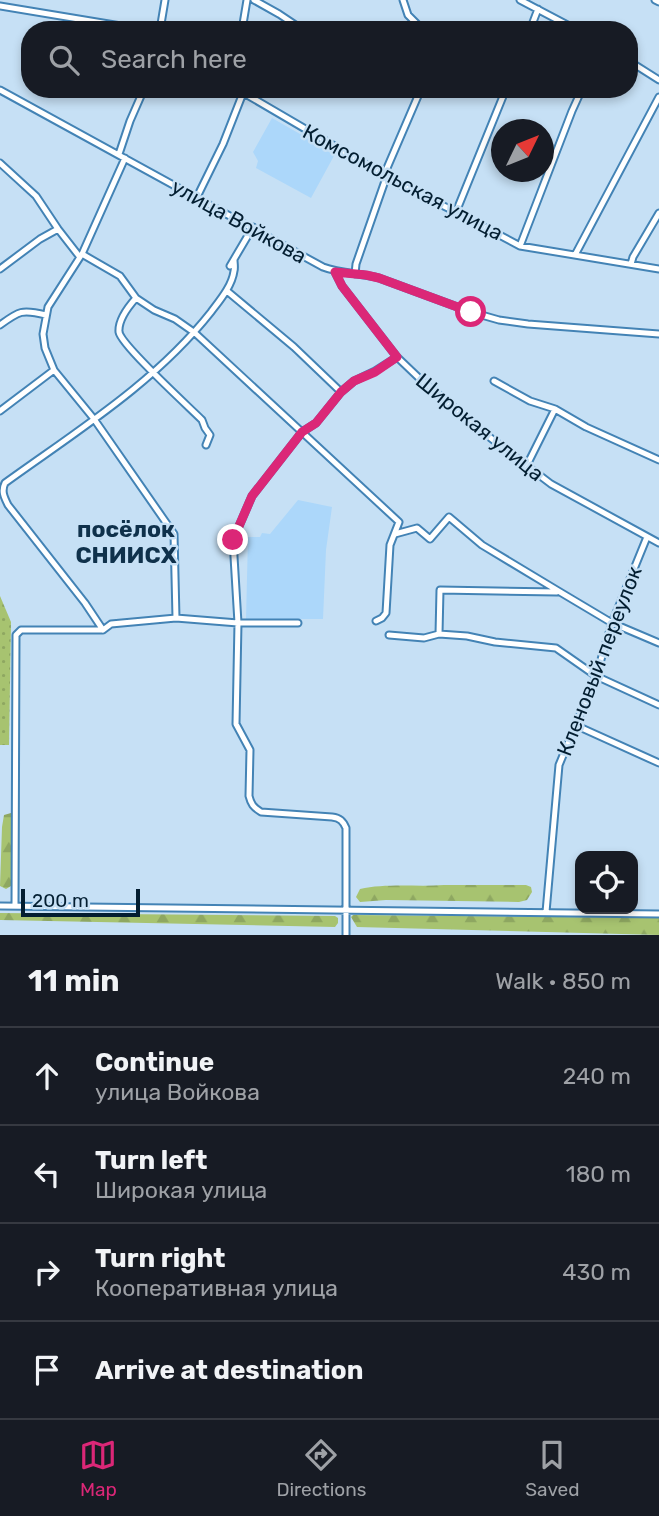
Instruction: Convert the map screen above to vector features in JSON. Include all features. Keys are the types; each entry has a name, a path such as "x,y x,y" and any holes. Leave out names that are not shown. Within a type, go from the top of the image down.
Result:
{"street":[{"path":"162,21 165,0"},
{"path":"244,21 247,0"},
{"path":"254,0 290,21"},
{"path":"403,0 408,15 414,21"},
{"path":"520,0 560,21"},
{"path":"0,6 91,21"},
{"path":"533,21 538,9"},
{"path":"638,66 659,79"},
{"name":"улица Войкова","path":"0,90 335,272 379,278 499,320 659,334"},
{"path":"575,255 659,97"},
{"path":"140,98 130,121 122,156 80,255 48,307 43,334 45,348 54,370 94,419 174,534 176,618"},
{"path":"197,197 223,144 237,98"},
{"name":"Комсомольская улица","path":"252,98 385,177 520,246 659,269"},
{"path":"355,274 385,177 418,98"},
{"path":"456,212 502,98"},
{"path":"520,246 578,98"},
{"path":"0,163 36,196 80,255 120,276 136,298 195,333 409,529"},
{"path":"631,264 659,213"},
{"path":"230,266 253,227"},
{"path":"0,269 58,229"},
{"path":"103,630 8,505 2,489 5,483 99,417 153,373 195,333 227,291 234,271 233,260"},
{"name":"Широкая улица","path":"335,272 342,286 397,357 419,378 527,467 567,495 659,543"},
{"path":"227,291 285,339 341,392"},
{"path":"136,298 122,319 119,331 121,339 202,420 210,435 206,445"},
{"path":"0,325 18,313 29,311 46,315"},
{"path":"346,935 346,828 341,820 261,812 251,803 250,750 236,724 238,623 233,540 252,496 302,432 316,423 341,392 354,381 375,372 397,357"},
{"path":"0,411 54,370"},
{"path":"494,382 659,460"},
{"path":"527,467 555,409"},
{"path":"395,534 417,528 430,539 449,517 482,545 560,592 612,623 659,643"},
{"path":"376,621 386,613 390,545 399,522"},
{"name":"Кленовый переулок","path":"546,912 559,765 596,676 612,623 647,537"},
{"path":"439,634 440,590 560,592"},
{"path":"15,906 16,635 21,629 103,630 111,624 176,618 238,623 298,623"},
{"path":"389,635 424,638 439,634 467,636 495,642 556,648 596,676 659,705"},
{"path":"575,725 659,763"},
{"path":"0,906 659,914"}],"shaded area":[{"path":"272,118 335,154 311,198 256,168 258,161 253,152"},
{"path":"298,500 332,507 326,550 323,619 246,619 248,537 270,534"}],"green space":[{"path":"0,596 11,622 9,745 0,745"},
{"path":"11,813 11,886 6,889 0,886 2,827 4,815"},
{"path":"370,887 531,887 532,892 527,900 519,902 360,902 356,897 360,889"},
{"path":"0,913 335,916 338,923 335,927 0,920"},
{"path":"351,917 659,918 659,935 357,927"}],"district":[{"name":"посёлок СНИИСХ","path":"126,542"}],"route":[{"path":"233,540 252,496 302,432 316,423 341,392 354,381 375,372 397,357 342,286 335,272 379,278 471,312"}]}
